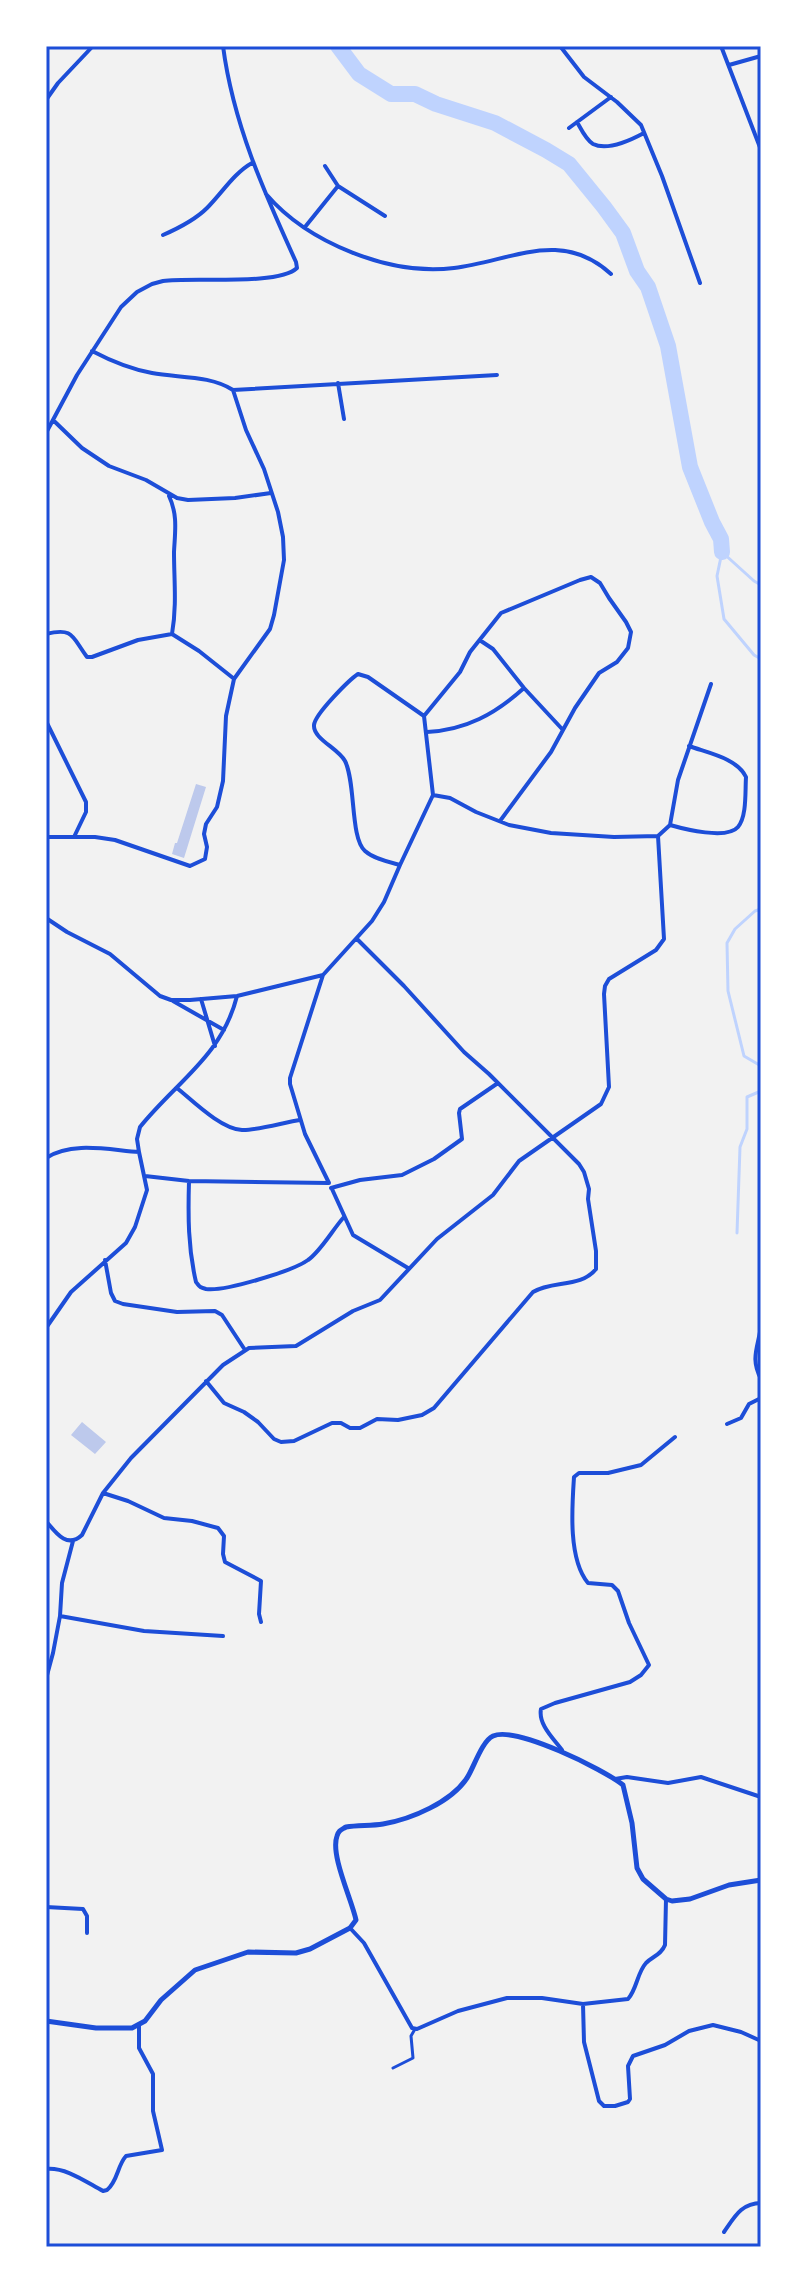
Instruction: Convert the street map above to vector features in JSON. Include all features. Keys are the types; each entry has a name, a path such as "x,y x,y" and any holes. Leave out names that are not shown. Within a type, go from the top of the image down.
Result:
{"street":[{"path":"46,100 93,46"},
{"path":"46,433 92,351 121,307 137,292 152,284 177,279 251,279 295,271 296,262 252,163 235,107 223,46"},
{"path":"560,46 584,77 638,121 662,176 700,283"},
{"path":"721,46 761,150"},
{"path":"729,65 761,56"},
{"path":"569,128 611,97"},
{"path":"577,122 595,145 613,144 644,133"},
{"path":"163,235 178,229 203,211 252,163"},
{"path":"325,166 338,186 385,216"},
{"path":"305,227 338,186"},
{"path":"262,189 283,212 334,245 407,268 454,268 553,249 575,252 611,274"},
{"path":"92,351 137,370 214,382 233,390 497,375"},
{"path":"338,383 344,419"},
{"path":"46,837 115,840 190,866 205,859 205,829 217,807 223,781 226,716 234,679 263,640 274,615 284,560 281,524 264,469 246,430 233,390"},
{"path":"53,420 82,448 109,466 146,480 177,498 235,498 271,493"},
{"path":"168,494 176,520 174,551 177,581 172,634"},
{"path":"424,716 460,672 470,652 496,618 509,609 580,580 591,577 600,583 630,629 630,643 623,657 599,673 551,752 500,821"},
{"path":"46,634 68,631 87,657 92,657 138,640 172,634 234,679"},
{"path":"480,640 493,649 563,730"},
{"path":"400,865 376,858 363,850 347,766 340,753 317,735 314,723 318,714 358,674 368,677 424,716 433,795 384,902 357,939 323,975 290,1078 291,1090 309,1142 350,1229 358,1239 409,1269"},
{"path":"433,795 450,798 500,821 551,833 658,836 670,825 678,780 711,684"},
{"path":"427,732 454,729 480,720 524,688"},
{"path":"46,721 86,802 86,812 74,837"},
{"path":"670,825 698,832 731,832 741,820 746,777 743,772 733,763 689,746"},
{"path":"46,1679 60,1616 62,1583 73,1541 82,1535 103,1493 131,1458 206,1381 245,1350 289,1348 308,1341 353,1311 380,1300 437,1239 493,1195 519,1161 597,1106 607,1093 606,983 663,943 658,836"},
{"path":"46,918 110,954 160,996 224,1030"},
{"path":"206,1381 224,1403 244,1412 281,1442 294,1441 332,1423 360,1428 377,1419 398,1420 431,1411 533,1292 546,1285 586,1279 596,1269 589,1189 579,1164 464,1052 357,939"},
{"path":"171,1000 237,996 323,975"},
{"path":"46,1328 71,1292 126,1243 135,1227 147,1190 137,1139 140,1127 215,1046 237,996"},
{"path":"201,999 215,1046"},
{"path":"145,1176 189,1181 330,1186 402,1175 434,1159 462,1139 460,1109 498,1083"},
{"path":"177,1088 214,1117 238,1130 300,1120"},
{"path":"46,1158 69,1148 139,1152"},
{"path":"189,1181 189,1249 196,1282 206,1289 238,1285 297,1266 312,1257 344,1217"},
{"path":"105,1260 115,1301 177,1312 215,1311 222,1315 245,1350"},
{"path":"761,1326 754,1357 761,1379"},
{"path":"727,1424 741,1418 749,1404 761,1398"},
{"path":"562,1750 542,1723 541,1709 630,1682 649,1665 618,1591 612,1585 588,1583 582,1574 573,1532 574,1477 579,1473 608,1473 641,1465 675,1437"},
{"path":"103,1493 164,1518 201,1523 221,1530 225,1562 261,1581 261,1622"},
{"path":"46,1521 62,1538 73,1541"},
{"path":"60,1616 144,1631 223,1636"},
{"path":"46,2021 132,2028 139,2025 191,1973 254,1951 296,1953 350,1928 356,1920 339,1866 336,1841 341,1830 396,1821 446,1800 469,1776 492,1736 512,1735 562,1750 623,1785 637,1868 643,1879 666,1899 690,1899 729,1885 761,1880"},
{"path":"615,1779 627,1777 668,1783 701,1777 761,1797"},
{"path":"393,2068 413,2058 411,2036 415,2029 458,2011 507,1998 542,1998 583,2004 630,1997 643,1966 665,1945 666,1899"},
{"path":"46,1907 83,1909 87,1916 87,1933"},
{"path":"350,1928 364,1943 415,2029"},
{"path":"583,2004 584,2042 599,2101 604,2106 615,2106 630,2099 628,2066 633,2056 665,2045 689,2031 713,2025 761,2041"},
{"path":"46,2169 65,2172 103,2191 116,2180 126,2156 162,2150 153,2111 153,2074 139,2048 139,2025"},
{"path":"724,2232 742,2208 761,2203"}],"building":[{"path":"196,784 206,787 184,858 172,854"},
{"path":"82,1422 106,1442 95,1454 71,1435"}],"waterway":[{"path":"338,46 359,74 391,94 415,94 495,123 546,150 569,164 604,207 623,233 637,271 648,287 668,346 690,467 721,539 722,552"},
{"path":"722,552 717,576 724,619 754,655 761,659"},
{"path":"722,552 761,585"},
{"path":"761,909 735,929 727,943 728,991 744,1056 761,1066"},
{"path":"737,1233 740,1147 747,1129 747,1097 761,1091"}]}
